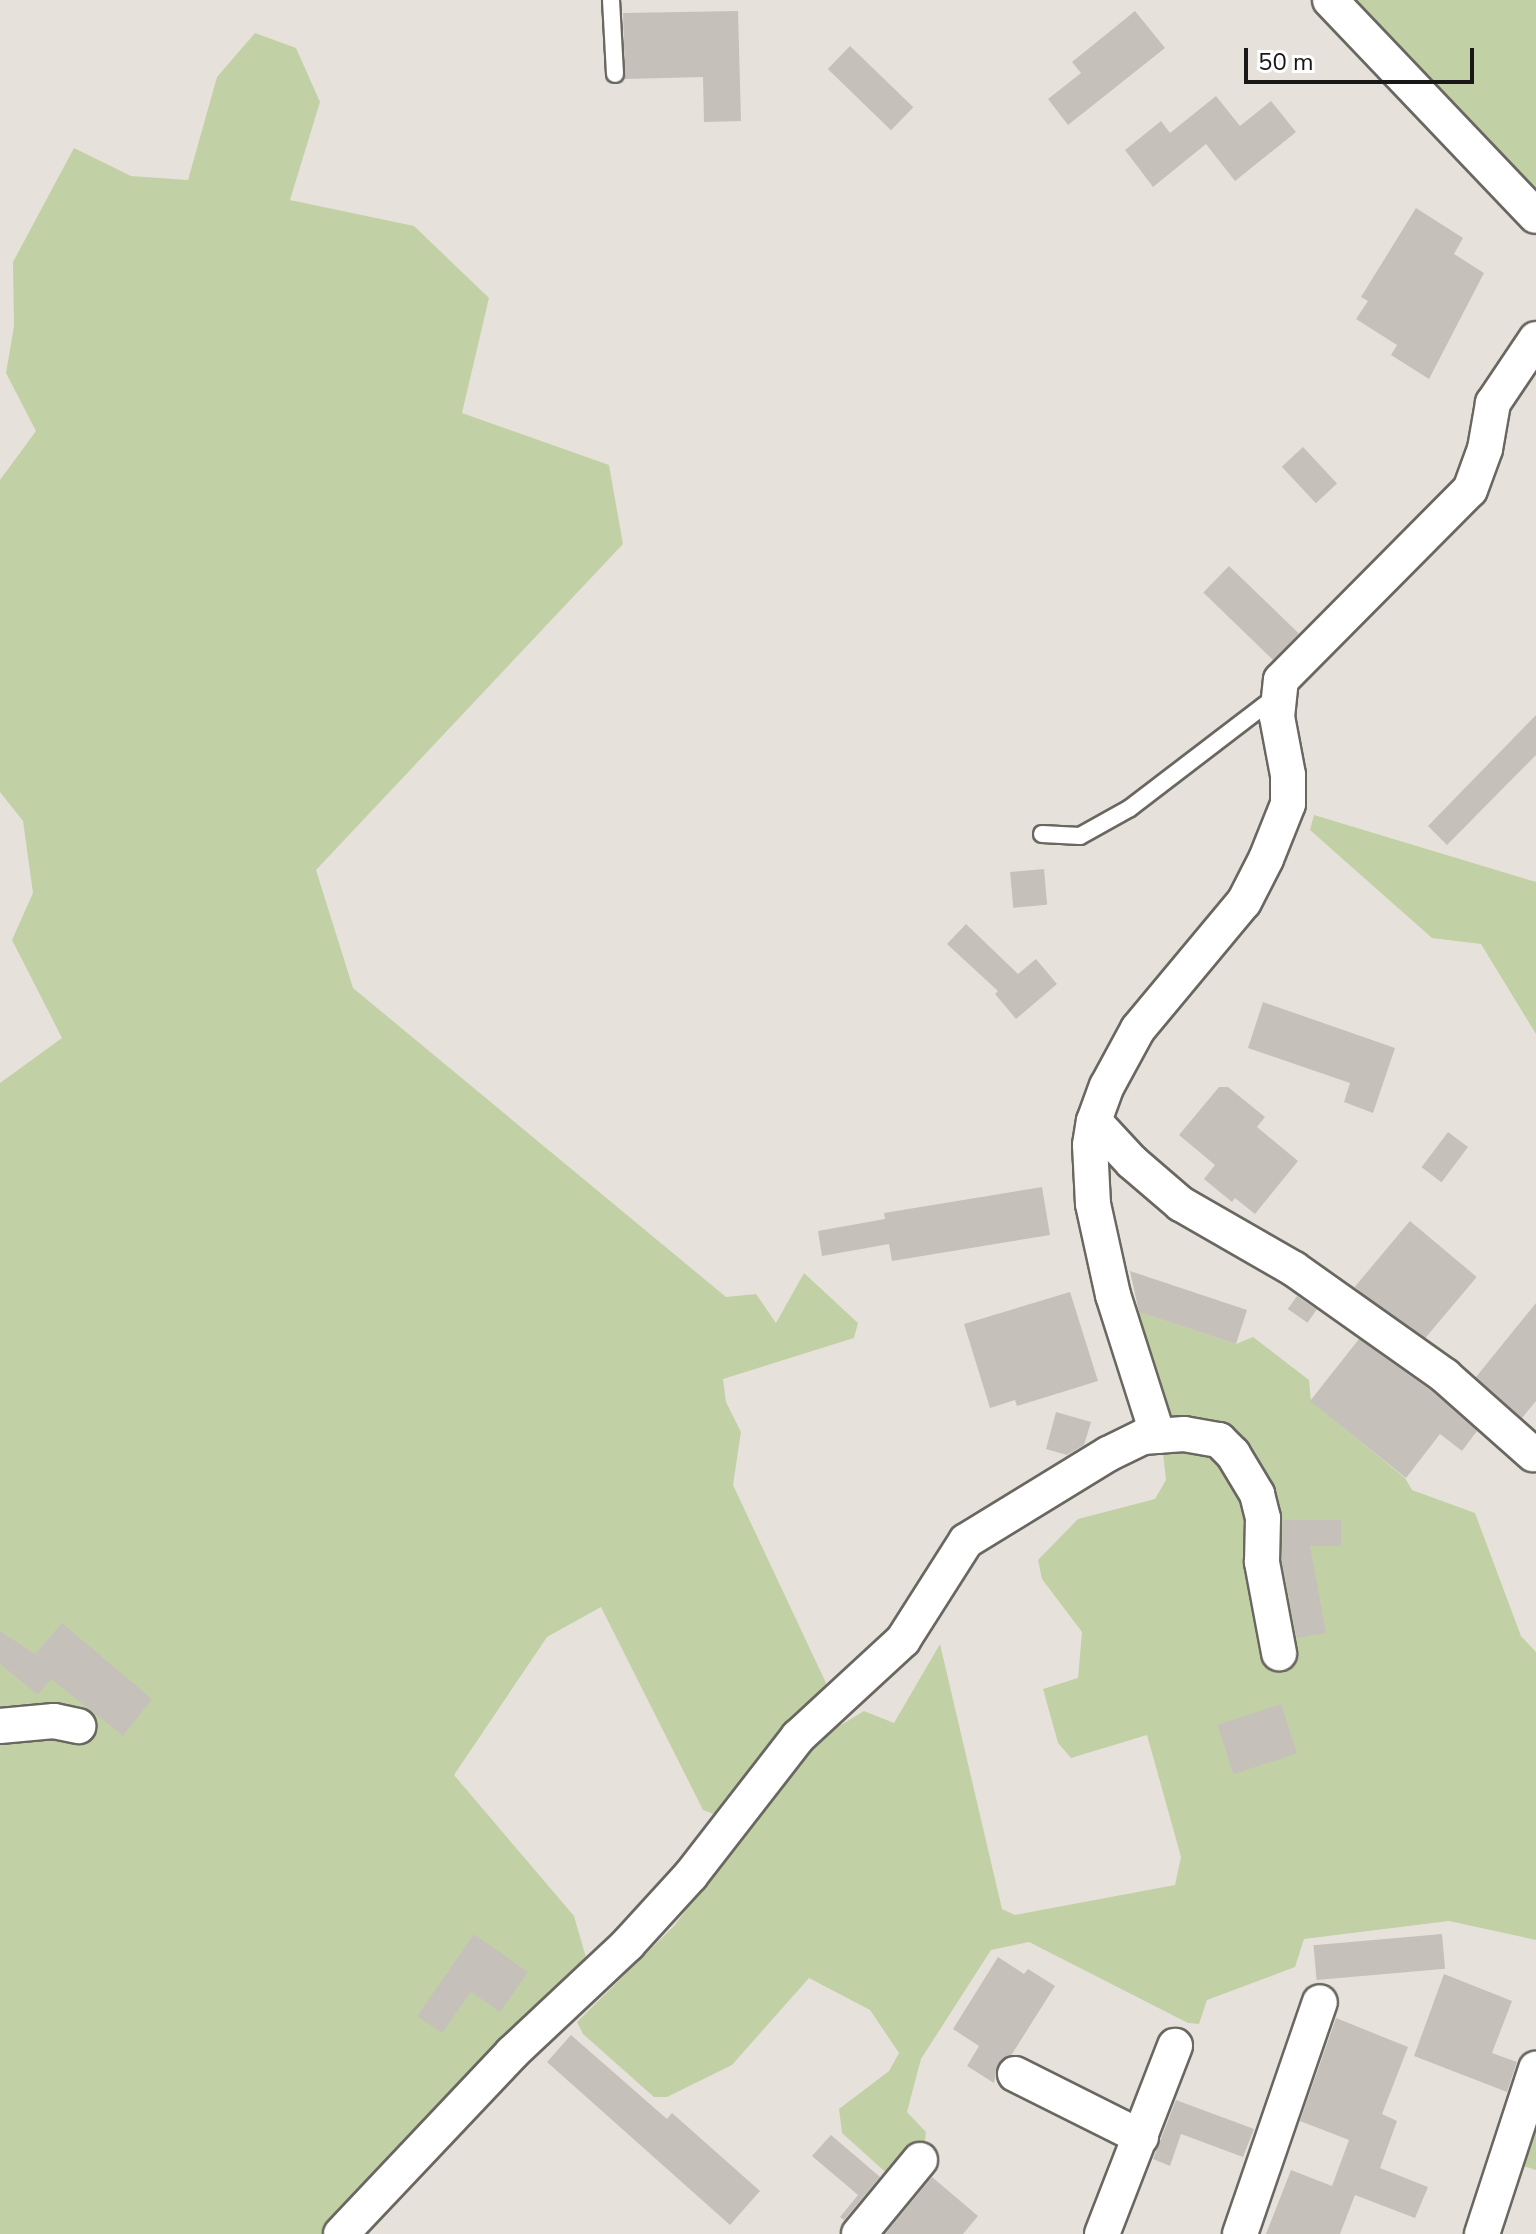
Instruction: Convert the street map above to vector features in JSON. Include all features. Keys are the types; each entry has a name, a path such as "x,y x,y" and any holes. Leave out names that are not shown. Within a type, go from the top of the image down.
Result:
{"street":[{"path":"1330,0 1536,216"},
{"path":"1158,1436 1113,1295 1093,1204 1090,1145 1094,1121 1107,1086 1138,1029 1244,902 1266,859 1288,804 1288,775 1277,696 1281,680 1470,490 1485,449 1493,403 1536,339"},
{"path":"1094,1121 1132,1162 1181,1204 1294,1269 1357,1313 1445,1376 1533,1454"},
{"path":"341,2234 512,2053 628,1944 691,1875 798,1737 903,1640 966,1541 1108,1454 1143,1437 1184,1434 1219,1440 1233,1454 1257,1494 1263,1518 1262,1562 1279,1653"},
{"path":"0,1726 54,1721 78,1726"},
{"path":"1240,2234 1320,2002"},
{"path":"1102,2234 1175,2046"},
{"path":"1482,2234 1536,2069"},
{"path":"1015,2074 1141,2137"},
{"path":"859,2234 920,2160"}],"lane":[{"path":"611,0 615,74"},
{"path":"1042,834 1080,836 1130,808 1277,696"}],"green space":[{"path":"1341,0 1536,0 1536,201"},
{"path":"255,33 296,48 320,102 290,200 414,226 489,298 462,413 609,465 623,544 316,870 353,988 726,1297 756,1294 776,1323 804,1273 858,1323 854,1338 723,1379 726,1402 741,1432 733,1485 826,1683 821,1703 769,1743 726,1819 703,1810 601,1607 547,1637 454,1775 574,1916 587,1961 330,2234 0,2234 0,1083 62,1038 12,940 33,893 23,821 0,792 0,480 36,431 6,373 14,326 13,262 74,148 131,176 188,180 217,77"},
{"path":"1314,815 1536,882 1536,1034 1481,944 1432,938 1310,830"},
{"path":"1119,1305 1236,1344 1253,1337 1309,1380 1311,1401 1405,1478 1412,1490 1475,1513 1521,1636 1536,1652 1536,1940 1449,1921 1304,1939 1295,1967 1207,2000 1199,2024 1188,2023 1029,1942 991,1950 921,2059 907,2112 926,2132 925,2142 898,2177 892,2178 842,2133 839,2109 889,2071 899,2053 870,2010 809,1978 732,2065 667,2097 654,2097 583,2034 577,2022 674,1926 813,1742 864,1711 894,1723 940,1644 1002,1909 1015,1915 1175,1885 1181,1857 1147,1735 1071,1758 1058,1743 1043,1689 1078,1678 1082,1632 1042,1579 1038,1560 1078,1519 1155,1499 1166,1480 1160,1426"},
{"path":"1536,2098 1536,2170 1520,2165"}],"building":[{"path":"738,11 741,121 704,122 703,77 625,79 623,13"},
{"path":"1135,11 1165,48 1068,125 1048,99 1081,73 1072,62"},
{"path":"850,46 913,107 891,130 828,69"},
{"path":"1216,96 1240,126 1271,101 1296,132 1235,181 1206,144 1153,187 1125,150 1161,121 1170,133"},
{"path":"1416,208 1463,238 1454,254 1484,273 1429,379 1391,355 1397,345 1356,319 1368,301 1361,297"},
{"path":"1303,447 1337,484 1316,503 1282,467"},
{"path":"1229,566 1299,633 1273,660 1203,593"},
{"path":"1536,715 1536,755 1447,845 1428,826"},
{"path":"1044,869 1047,905 1013,908 1010,872"},
{"path":"966,924 1018,974 1036,959 1057,984 1016,1019 995,994 998,991 947,944"},
{"path":"1263,1002 1395,1048 1373,1113 1344,1102 1350,1083 1248,1048"},
{"path":"1219,1087 1228,1087 1265,1117 1257,1127 1298,1161 1255,1214 1235,1198 1232,1202 1204,1179 1215,1165 1179,1135"},
{"path":"1448,1132 1468,1147 1441,1182 1422,1167"},
{"path":"1042,1187 1050,1235 892,1261 889,1244 822,1256 818,1231 885,1219 884,1213"},
{"path":"1410,1221 1477,1277 1421,1343 1355,1287"},
{"path":"1130,1271 1247,1310 1236,1344 1139,1312"},
{"path":"1070,1292 1098,1381 1017,1406 1015,1400 990,1408 964,1324"},
{"path":"1297,1296 1317,1310 1307,1323 1288,1309"},
{"path":"1536,1303 1536,1401 1522,1418 1476,1377"},
{"path":"1359,1339 1433,1392 1477,1431 1462,1451 1440,1434 1406,1478 1310,1401"},
{"path":"1056,1412 1091,1422 1084,1445 1067,1455 1046,1449"},
{"path":"1283,1520 1341,1520 1341,1546 1310,1546 1326,1633 1297,1638 1282,1560"},
{"path":"62,1623 152,1699 123,1736 51,1679 38,1695 0,1664 0,1631 35,1654"},
{"path":"1281,1704 1297,1753 1233,1774 1217,1725"},
{"path":"474,1934 528,1972 500,2012 471,1992 442,2033 417,2016"},
{"path":"1442,1934 1445,1969 1317,1980 1313,1945"},
{"path":"998,1957 1024,1974 1028,1969 1055,1986 1012,2054 998,2064 994,2083 967,2066 979,2046 953,2029"},
{"path":"1444,1974 1512,2001 1492,2053 1517,2062 1507,2092 1414,2056"},
{"path":"1336,2018 1408,2047 1382,2114 1397,2121 1380,2168 1428,2187 1415,2218 1355,2195 1340,2234 1266,2234 1291,2170 1332,2186 1349,2140 1300,2121"},
{"path":"571,2035 667,2119 672,2113 760,2191 730,2225 547,2062"},
{"path":"1176,2100 1254,2129 1243,2157 1181,2134 1170,2166 1153,2159"},
{"path":"831,2135 880,2177 844,2220 840,2217 858,2195 812,2156"},
{"path":"932,2177 978,2216 963,2234 885,2234"}]}
